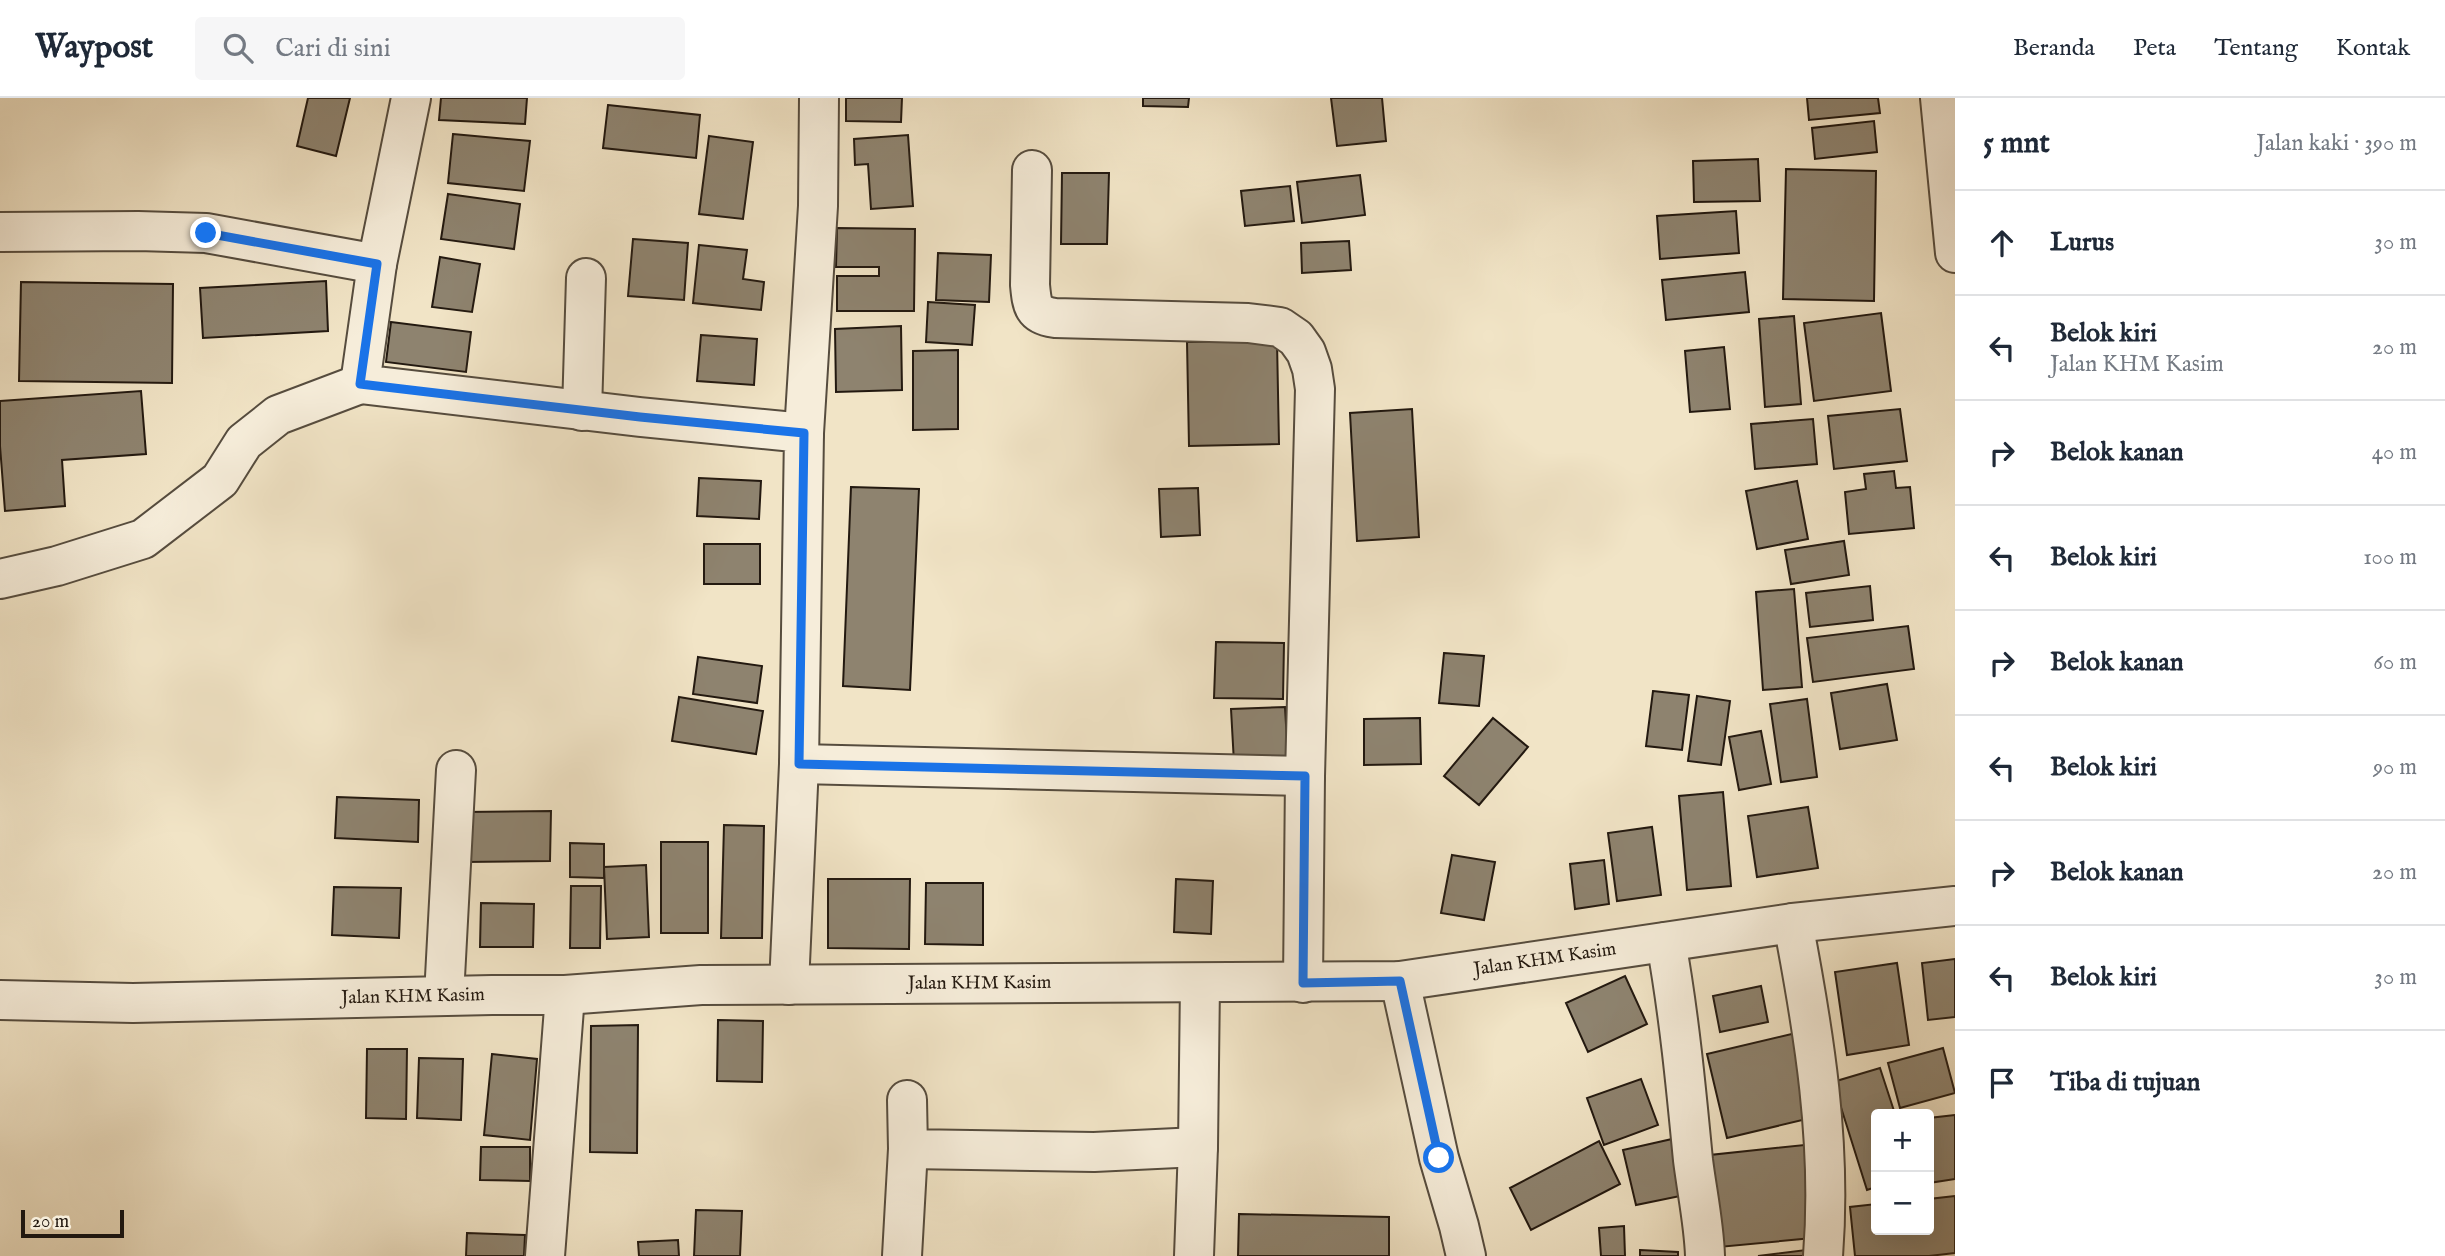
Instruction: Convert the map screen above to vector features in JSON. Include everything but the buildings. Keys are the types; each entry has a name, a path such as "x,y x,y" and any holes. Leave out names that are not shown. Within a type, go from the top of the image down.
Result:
{"street":[{"path":"360,384 377,264 411,98"},
{"path":"789,985 799,764 804,433 818,206 819,98"},
{"path":"1940,98 1955,253"},
{"path":"1032,170 1030,285 1031,301 1037,312 1055,318 1248,323 1280,327 1296,338 1306,352 1312,369 1315,388 1305,776 1303,983"},
{"path":"0,232 206,233 377,264"},
{"path":"582,411 586,278"},
{"path":"0,579 57,566 143,539 220,480 244,442 278,415 360,384 582,411 804,433"},
{"path":"799,764 1305,776"},
{"path":"444,996 456,770"},
{"name":"Jalan KHM Kasim","path":"0,1000 133,1003 565,995 701,985 1400,981 1793,923 1955,906"},
{"path":"1793,923 1811,1019 1821,1094 1826,1190 1823,1256"},
{"path":"1666,942 1704,1233 1704,1256"},
{"path":"1400,981 1439,1158 1466,1256"},
{"path":"1194,1256 1200,983"},
{"path":"545,1256 565,995"},
{"path":"902,1256 908,1149 907,1100"},
{"path":"908,1149 1094,1152 1198,1147"}],"route":[{"path":"206,233 377,264 360,384 804,433 799,764 1305,776 1303,983 1400,981 1439,1158"}]}
